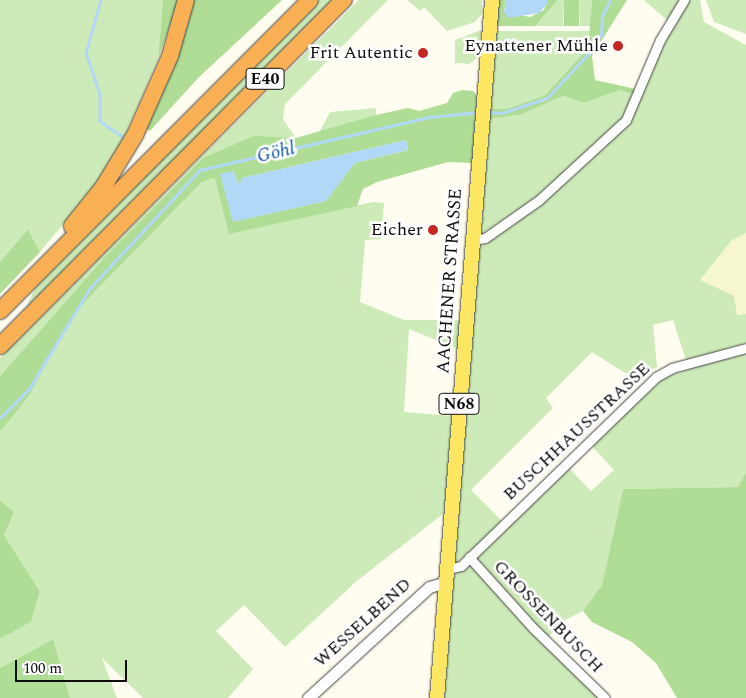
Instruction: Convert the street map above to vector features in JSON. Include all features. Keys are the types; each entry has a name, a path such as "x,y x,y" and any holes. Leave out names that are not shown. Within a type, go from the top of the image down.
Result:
{"highway":[{"path":"54,253 104,186 132,141 170,56 186,0"},
{"name":"E40","path":"0,311 54,253 158,153 310,0"},
{"name":"E40","path":"0,346 344,0"}],"main road":[{"name":"AACHENER STRASSE","path":"487,0 489,16"},
{"name":"AACHENER STRASSE","path":"437,698 489,16 492,0"}],"street":[{"path":"472,240 485,238 539,200 626,120 660,40 684,0"},
{"name":"BUSCHHAUSSTRASSE","path":"447,575 461,566 656,377 672,368 746,348"},
{"name":"GROSSENBUSCH","path":"470,557 533,628 605,698"},
{"name":"WESSELBEND","path":"308,698 429,587 447,575"}],"green space":[{"path":"0,0 163,0 158,59 119,149 100,180 40,252 28,229 0,262"},
{"path":"163,0 179,0 158,59"},
{"path":"190,0 282,0 198,78 150,131 144,128"},
{"path":"316,0 337,0 60,279 27,305 41,276"},
{"path":"359,0 388,0 285,104 283,119 296,138 203,158 103,259 0,376 0,358"},
{"path":"407,0 482,0 482,14 475,22 447,31 424,7 420,11"},
{"path":"497,0 506,0 504,12 530,17 544,10 547,0 558,0 535,26 495,26"},
{"path":"558,0 564,0 563,26 535,26"},
{"path":"564,0 579,0 579,26 564,26"},
{"path":"579,0 592,0 591,26 580,26"},
{"path":"592,0 627,0 592,56 595,80 636,89 635,95 620,90 584,103 563,96 520,115 485,119 487,109 506,109 545,95 588,48"},
{"path":"644,0 679,0 668,21"},
{"path":"689,0 700,0 704,22 746,45 746,233 731,241 700,280 734,296 737,315 746,314 746,343 686,360 673,320 653,325 657,368 625,373 592,352 546,398 553,408 471,490 503,522 454,565 479,248 572,178 632,119 655,57"},
{"path":"706,0 746,0 746,34 714,22"},
{"path":"481,30 480,56 469,64 455,63 455,40"},
{"path":"495,31 590,31 588,48 545,95 505,109 487,109"},
{"path":"462,90 473,91 477,96 473,163 448,162 377,182 363,189 357,206 229,234 215,178 202,182 77,310 29,396 0,432 0,376 103,259 203,158 254,136 296,138 376,115 408,108 419,111 447,103 453,93","holes":["406,140 408,150 355,163 325,201 233,222 233,171 238,183 243,182 242,178"]},
{"path":"620,90 635,95 628,113 547,190 482,234 485,119 520,115 563,96 584,103"},
{"path":"376,108 376,115 319,133 330,112"},
{"path":"215,178 309,216 373,202 384,203 381,239 365,240 360,302 404,320 460,320 458,349 409,329 404,412 454,416 444,513 358,580 285,647 244,605 216,631 253,669 228,698 143,698 102,658 117,698 70,698 53,639 0,668 0,639 31,622 40,593 4,535 14,512 0,500 0,432 29,396 77,310 202,182"},
{"path":"28,229 40,252 0,294 0,262"},
{"path":"746,233 746,314 737,315 699,280 731,241"},
{"path":"746,351 746,472 738,487 623,489 602,585 583,611 565,620 548,637 476,563 477,557 569,468 591,491 614,470 591,445 665,377"},
{"path":"746,472 746,698 677,698 656,663 632,642 592,622 583,611 602,585 623,489 738,487"},
{"path":"0,500 14,512 4,535 40,592 31,622 0,639"},
{"path":"470,565 547,638 601,698 443,698 450,578"},
{"path":"53,639 70,698 0,698 0,668"}],"water":[{"path":"506,0 547,0 547,4 539,13 509,18 504,12"},
{"path":"406,140 408,150 355,163 326,201 233,222 220,174 233,171 238,183 242,182 242,178"}],"waterway":[{"path":"101,0 86,53 100,94 100,121 123,137"},
{"name":"Göhl","path":"487,112 502,113 547,98 589,53 601,35 602,16 610,0"},
{"name":"Göhl","path":"0,418 29,389 89,289 200,170 430,117 479,112"}],"place":[{"name":"Eynattener Mühle","path":"618,46"},
{"name":"Frit Autentic","path":"423,53"},
{"name":"Eicher","path":"433,230"}]}
